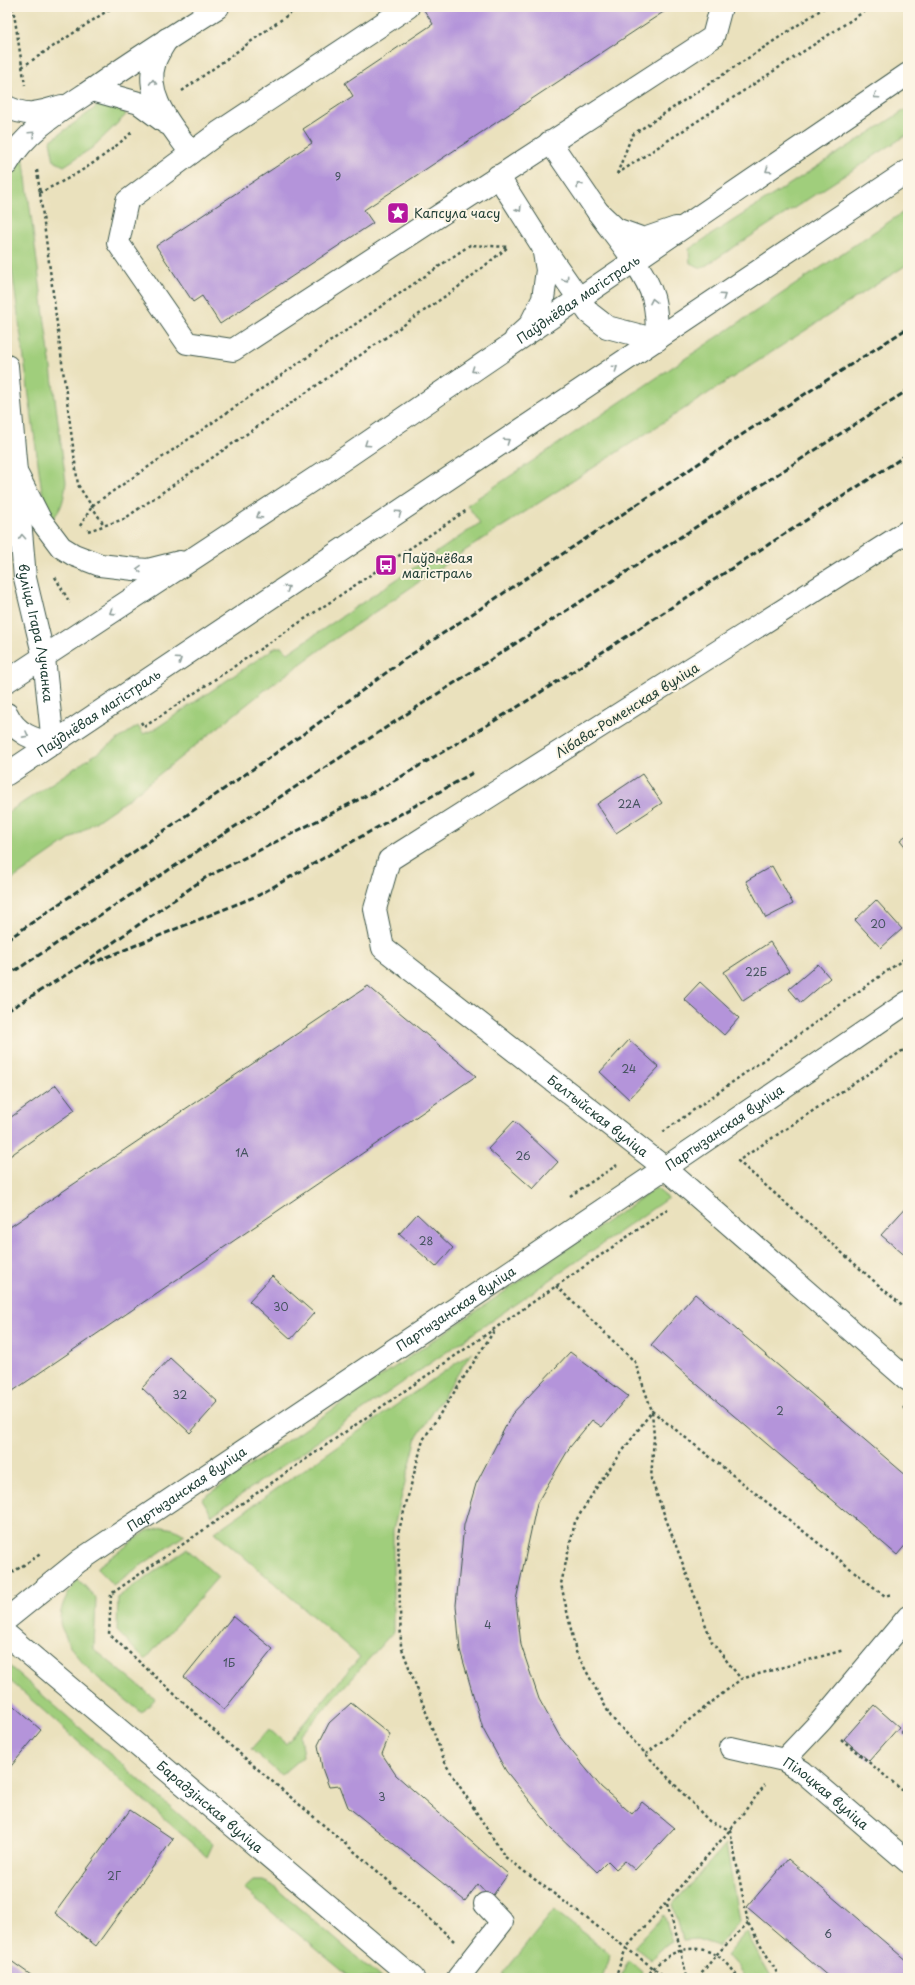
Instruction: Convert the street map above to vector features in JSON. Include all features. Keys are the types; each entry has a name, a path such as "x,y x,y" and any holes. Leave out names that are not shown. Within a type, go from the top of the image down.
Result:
{"street":[{"path":"7,164 32,134 69,104 218,7"},
{"path":"408,7 225,128 127,201 118,243 188,343 233,350 713,37 721,7"},
{"path":"167,39 155,61 152,80 154,94 160,107 191,153"},
{"name":"Паўднёвая магістраль","path":"7,681 203,553 691,223 908,74"},
{"path":"92,90 139,103 175,130"},
{"path":"7,107 29,115 69,104"},
{"path":"498,176 544,247 590,313 607,327 657,340 657,321 653,297 642,273 550,142"},
{"name":"Паўднёвая магістраль","path":"7,774 908,171"},
{"path":"598,212 616,229 644,239 691,223"},
{"path":"506,348 530,325 543,299 547,270 544,247"},
{"name":"вуліца Ігара Лучанка","path":"7,366 26,578 44,658 53,744"},
{"path":"18,476 40,519 61,547 74,555 100,565 148,570 174,564 203,553"},
{"name":"Лібава-Роменская вуліца","path":"375,909 389,860 908,531"},
{"path":"7,714 11,723 22,734 53,744"},
{"name":"Балтыйская вуліца","path":"375,909 383,948 665,1168 908,1380"},
{"name":"Партызанская вуліца","path":"7,1619 79,1561 665,1168 908,1002"},
{"path":"784,1760 820,1721 908,1617"},
{"name":"Барадзінская вуліца","path":"7,1635 413,1978"},
{"name":"Пілоцкая вуліца","path":"731,1748 784,1760 803,1772 908,1862"},
{"path":"458,1978 474,1960 502,1922 485,1904"}],"path":[{"path":"13,7 26,90"},
{"path":"22,67 113,7"},
{"path":"825,7 632,135 617,174 871,7"},
{"path":"36,162 78,485 93,505 104,525 124,518 457,288 509,247 470,245 93,505 78,530"},
{"path":"141,722 144,728 467,510"},
{"path":"53,573 70,603"},
{"path":"569,1197 640,1148 908,956"},
{"path":"908,1047 738,1161 908,1311"},
{"path":"474,1960 383,1876 232,1748 108,1634 111,1594 672,1206"},
{"path":"556,1286 635,1362 652,1412 654,1437 651,1479 712,1642 741,1679"},
{"path":"495,1328 423,1440 398,1534 401,1646 446,1765 505,1857 667,1978"},
{"path":"902,1406 908,1411"},
{"path":"652,1412 885,1596 900,1593"},
{"path":"652,1412 600,1482 575,1522 561,1584 576,1652 611,1717 709,1821 730,1830"},
{"path":"7,1576 45,1551"},
{"path":"646,1754 741,1679 846,1649"},
{"path":"820,1721 908,1795"},
{"path":"615,1978 626,1948 730,1830 784,1760"},
{"path":"730,1830 748,1923 780,1978"},
{"path":"666,1904 681,1950 686,1978"},
{"path":"698,1978 716,1955 748,1923"},
{"path":"646,1978 653,1968 667,1956 681,1950 694,1949 708,1951 716,1955 732,1967 738,1978"}],"green space":[{"path":"7,60 12,98 7,95"},
{"path":"109,102 121,106 126,115 92,148 64,166 54,161 50,141 99,105"},
{"path":"908,108 908,134 702,268 690,263 689,249"},
{"path":"23,155 66,482 61,507 52,519 45,503 41,485 7,233 7,172"},
{"path":"908,209 908,264 463,552 332,641 265,690 127,800 7,883 7,813 138,726 143,734 155,729 276,647 282,647 288,653 480,523 467,505"},
{"path":"656,1188 668,1198 212,1515 202,1499"},
{"path":"472,1352 417,1437 393,1530 393,1632 300,1736 303,1756 281,1775 251,1749 269,1729 286,1744 360,1657 215,1532"},
{"path":"163,1527 174,1529 185,1535 113,1585 96,1568 147,1531"},
{"path":"187,1549 218,1577 145,1660 117,1631 118,1597"},
{"path":"78,1579 96,1598 94,1649 155,1699 142,1713 97,1677 70,1646 61,1626 60,1615 68,1594"},
{"path":"7,1664 213,1844 207,1857 7,1678"},
{"path":"726,1844 739,1922 718,1946 697,1939 683,1940 673,1904"},
{"path":"253,1881 263,1881 272,1885 381,1978 351,1978 244,1889"},
{"path":"554,1910 610,1954 602,1978 506,1978 502,1975"},
{"path":"664,1915 673,1942 659,1950 651,1960 634,1947"},
{"path":"746,1932 772,1978 745,1978 738,1967 727,1955"},
{"path":"628,1960 643,1972 641,1978 621,1978"}],"building":[{"path":"422,7 671,7 364,210 373,223 220,324 202,296 193,302 156,246 312,143 303,129 353,96 345,83 433,24"},
{"path":"642,774 662,803 616,833 597,804"},
{"path":"908,834 908,850 900,840"},
{"path":"772,866 793,904 766,918 746,881"},
{"path":"876,900 902,929 881,948 855,920"},
{"path":"770,942 789,971 743,1001 724,972"},
{"path":"818,964 830,978 801,1003 789,989"},
{"path":"700,982 739,1018 724,1035 684,999"},
{"path":"368,986 476,1076 7,1395 7,1229"},
{"path":"629,1040 659,1067 629,1099 600,1072"},
{"path":"56,1085 75,1110 7,1158 7,1120"},
{"path":"514,1121 558,1162 533,1189 488,1149"},
{"path":"908,1205 908,1258 881,1235"},
{"path":"417,1214 453,1248 436,1267 399,1234"},
{"path":"272,1276 314,1313 291,1339 249,1301"},
{"path":"695,1294 908,1477 908,1542 897,1555 651,1345"},
{"path":"570,1352 628,1396 602,1427 592,1420 570,1447 537,1503 516,1600 521,1645 539,1699 560,1737 601,1787 632,1814 642,1802 674,1828 635,1870 625,1861 616,1869 608,1861 597,1872 552,1829 506,1771 483,1729 460,1650 456,1605 464,1525 476,1484 512,1414"},
{"path":"170,1358 218,1402 190,1433 142,1388"},
{"path":"233,1616 273,1649 224,1710 184,1677"},
{"path":"7,1700 41,1730 7,1771"},
{"path":"351,1703 390,1734 382,1754 396,1775 508,1874 491,1898 478,1884 465,1901 348,1807 340,1786 329,1787 322,1768 318,1745 329,1723"},
{"path":"874,1705 899,1727 869,1761 844,1739"},
{"path":"908,1723 908,1739 900,1732"},
{"path":"130,1810 173,1839 96,1946 55,1913"},
{"path":"788,1859 908,1962 908,1978 830,1978 747,1907"},
{"path":"7,1958 35,1978 7,1978"}],"railway":[{"path":"7,940 309,730 406,658 749,430 908,328"},
{"path":"7,976 425,702 908,390"},
{"path":"7,1011 74,970 205,878 389,784 524,703 908,454"},
{"path":"90,964 259,895 474,772"}],"place":[{"name":"Капсула часу","path":"398,213"},
{"name":"Паўднёвая магістраль","path":"386,565"}]}
